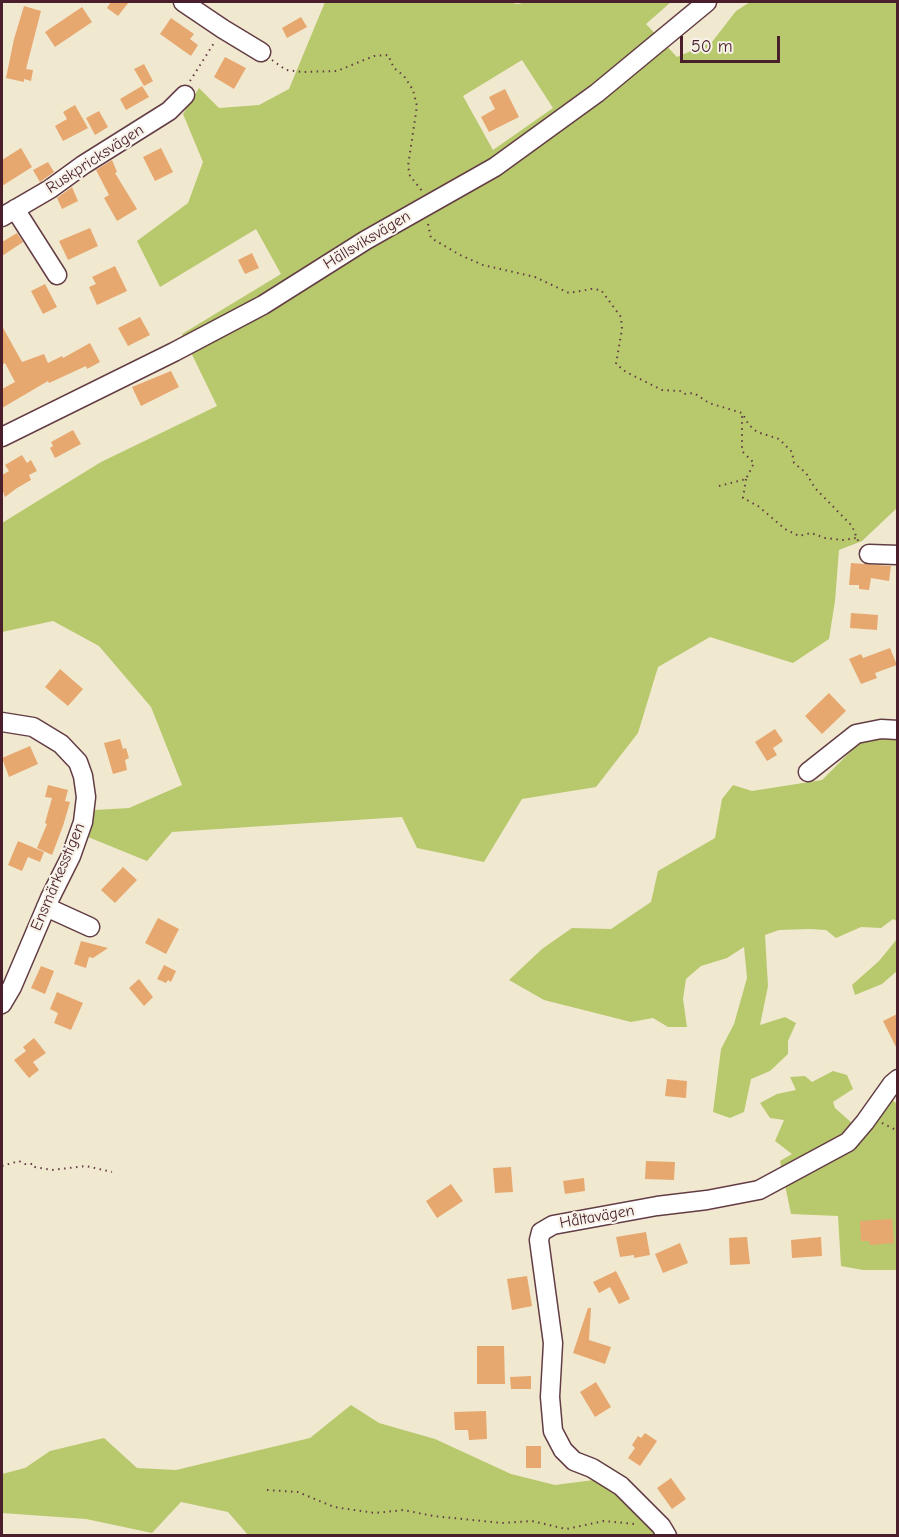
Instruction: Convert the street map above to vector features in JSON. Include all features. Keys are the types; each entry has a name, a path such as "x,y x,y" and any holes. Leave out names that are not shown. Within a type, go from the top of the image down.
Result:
{"street":[{"path":"183,2 261,52"},
{"name":"Hällsviksvägen","path":"2,437 264,305 424,202 495,167 633,64 707,2"},
{"name":"Ruskpricksvägen","path":"8,213 50,189 83,165 169,111 185,95"},
{"path":"8,213 57,275"},
{"path":"868,554 897,555"},
{"name":"Ensmärkesstigen","path":"2,722 33,727 53,738 78,762 86,797 83,822 71,856 46,907 12,987 2,1004"},
{"path":"808,772 855,734 881,729 897,729"},
{"path":"46,907 90,927"},
{"name":"Håltavägen","path":"664,1531 621,1486 592,1468 574,1461 563,1450 553,1431 550,1397 553,1343 539,1240 541,1232 553,1225 759,1190 848,1142 897,1079"}],"path":[{"path":"185,95 186,88 223,29"},
{"path":"261,52 286,70 303,72 337,71 374,56 388,55 394,68 404,76 413,90 417,106 408,166 410,176 424,202 431,238 483,265 535,277 569,293 591,289 601,291 621,317 622,329 616,364 626,372 662,390 680,391 684,394 694,393 709,403 742,413 749,425 757,432 779,439 792,453 794,463 806,473 815,488 852,526 856,538 868,554"},
{"path":"742,413 742,451 754,463 746,479 744,498 758,506 785,529 799,536 811,533 825,538 843,540 856,538"},
{"path":"718,486 746,479"},
{"path":"2,1166 19,1161 52,1170 86,1166 112,1172"},
{"path":"267,1490 298,1492 334,1507 375,1513 404,1510 433,1516 502,1523 532,1521 566,1529 603,1521 664,1531"}],"green space":[{"path":"325,2 508,2 517,4 529,2 671,2 646,24 677,57 712,42 736,11 750,2 897,2 897,508 862,541 839,550 829,639 793,663 710,637 658,667 638,733 596,787 522,799 484,862 417,848 402,817 172,832 147,861 88,837 95,810 129,808 182,785 151,707 99,646 53,621 2,632 2,523 101,462 217,406 182,334 281,274 256,229 160,287 137,241 188,203 203,162 183,114 199,88 219,108 259,105 289,89","holes":["522,60 553,108 493,150 463,96"]},
{"path":"897,738 897,921 893,919 881,928 861,927 836,938 826,930 810,929 779,930 765,935 768,986 760,1025 785,1017 796,1023 788,1041 788,1054 770,1071 751,1079 744,1112 730,1118 713,1112 721,1049 734,1024 747,978 744,947 727,958 701,966 686,979 683,999 687,1027 668,1027 653,1018 631,1022 544,1000 509,980 542,949 572,928 611,929 651,902 658,871 715,838 722,799 733,785 752,791 822,780 862,740"},
{"path":"897,939 897,971 882,984 855,995 852,985 879,961"},
{"path":"833,1071 847,1075 853,1089 833,1102 835,1108 853,1124 879,1088 897,1104 897,1270 863,1270 841,1266 838,1216 791,1214 780,1161 792,1154 775,1141 784,1120 770,1118 760,1103 777,1094 796,1090 790,1077 805,1076 812,1082"},
{"path":"351,1405 379,1423 435,1439 511,1474 555,1485 601,1479 659,1511 666,1535 248,1535 228,1512 181,1502 152,1533 86,1519 2,1513 2,1474 25,1468 50,1451 104,1438 137,1468 176,1470 310,1438"}],"building":[{"path":"111,2 129,2 118,16 107,8"},
{"path":"24,6 41,11 26,69 33,70 31,81 24,79 24,82 6,78"},
{"path":"82,7 92,22 55,47 45,32"},
{"path":"301,17 307,27 287,38 282,28"},
{"path":"171,18 194,34 190,39 198,45 191,56 160,34"},
{"path":"225,57 246,68 234,89 214,77"},
{"path":"144,64 153,81 144,86 134,69"},
{"path":"142,86 149,97 126,110 120,99"},
{"path":"505,89 519,117 489,132 481,117 495,109 489,97"},
{"path":"75,105 88,128 63,141 55,126 67,119 63,112"},
{"path":"99,111 108,127 95,135 86,118"},
{"path":"21,148 32,167 2,186 2,160"},
{"path":"161,148 173,172 155,181 143,157"},
{"path":"112,160 117,172 115,173 137,209 117,221 104,198 109,195 96,170"},
{"path":"48,162 54,172 40,182 33,170"},
{"path":"72,187 78,201 62,209 57,198"},
{"path":"90,228 98,246 68,260 59,241"},
{"path":"17,233 23,242 2,256 2,242"},
{"path":"252,253 259,268 245,274 238,260"},
{"path":"115,266 127,291 97,305 89,287 96,284 92,277"},
{"path":"45,284 57,307 43,314 31,291"},
{"path":"140,317 150,335 128,346 118,328"},
{"path":"2,326 22,362 44,354 48,363 62,356 63,358 90,343 100,362 49,383 48,381 2,408 2,389 15,382 5,363 2,365"},
{"path":"171,371 179,387 141,406 132,387"},
{"path":"73,430 81,444 55,458 50,448 53,446 51,442"},
{"path":"22,455 27,463 31,460 37,471 29,475 31,480 5,497 2,489 2,475 9,471 5,465"},
{"path":"851,563 891,566 889,581 871,578 869,590 859,589 859,585 849,585"},
{"path":"851,613 878,615 877,630 850,628"},
{"path":"890,648 897,665 875,673 877,678 861,684 849,659 861,654 863,658"},
{"path":"60,669 83,689 68,706 45,687"},
{"path":"829,693 846,711 822,734 805,716"},
{"path":"775,729 783,741 773,748 777,755 767,761 755,742"},
{"path":"120,739 129,758 125,760 127,770 113,774 104,743"},
{"path":"30,746 38,764 9,777 2,758"},
{"path":"48,785 68,790 65,801 70,802 52,855 37,848 47,824 45,823 52,798 45,797"},
{"path":"18,841 44,852 40,862 28,857 22,871 8,865"},
{"path":"123,867 137,880 115,903 101,890"},
{"path":"158,918 179,929 166,954 145,943"},
{"path":"81,941 108,948 93,958 89,957 86,968 74,964"},
{"path":"164,965 176,971 171,982 168,980 166,983 157,979"},
{"path":"41,966 54,971 45,994 31,988"},
{"path":"139,979 153,997 144,1006 129,988"},
{"path":"57,992 83,1003 71,1030 54,1023 58,1013 50,1009"},
{"path":"897,1014 897,1049 883,1021"},
{"path":"34,1038 46,1053 33,1062 39,1070 29,1078 14,1060 26,1051 23,1047"},
{"path":"667,1079 687,1081 686,1098 665,1096"},
{"path":"646,1161 675,1162 674,1180 645,1179"},
{"path":"511,1167 513,1192 495,1193 493,1168"},
{"path":"584,1178 585,1191 565,1194 563,1181"},
{"path":"451,1184 463,1201 437,1218 426,1201"},
{"path":"892,1219 894,1243 870,1245 869,1241 861,1241 860,1221"},
{"path":"646,1232 650,1255 634,1258 634,1255 620,1257 616,1237"},
{"path":"747,1237 750,1264 730,1265 729,1238"},
{"path":"821,1237 822,1256 792,1258 791,1240"},
{"path":"680,1243 688,1263 663,1273 655,1254"},
{"path":"616,1271 630,1299 619,1304 610,1287 599,1293 593,1282"},
{"path":"527,1276 532,1306 512,1310 507,1279"},
{"path":"588,1308 591,1308 589,1340 611,1347 605,1364 573,1353"},
{"path":"477,1346 504,1346 505,1384 477,1384"},
{"path":"531,1376 531,1389 511,1389 510,1377"},
{"path":"596,1382 611,1407 595,1417 580,1392"},
{"path":"486,1411 487,1439 469,1440 468,1430 455,1430 454,1412"},
{"path":"645,1433 657,1441 640,1466 628,1458 635,1448 632,1445 638,1436 641,1438"},
{"path":"526,1446 541,1446 541,1468 526,1468"},
{"path":"671,1478 686,1499 672,1509 657,1488"}]}
